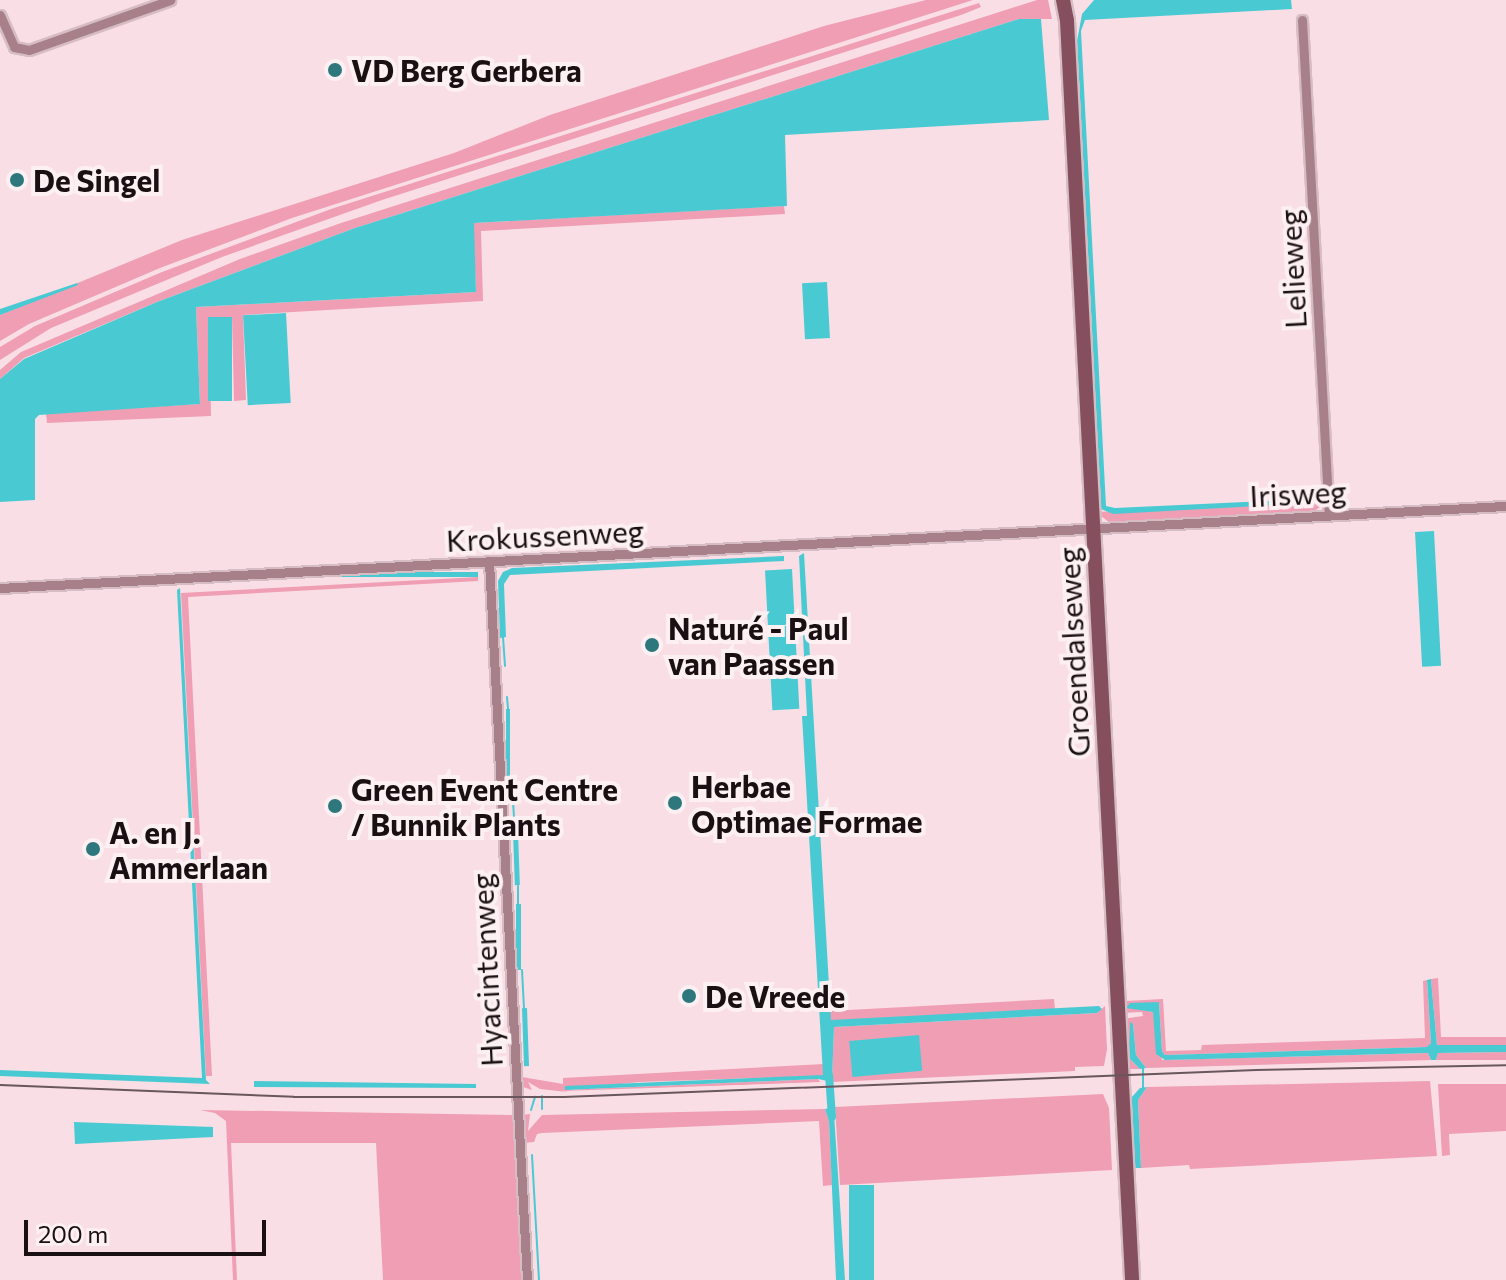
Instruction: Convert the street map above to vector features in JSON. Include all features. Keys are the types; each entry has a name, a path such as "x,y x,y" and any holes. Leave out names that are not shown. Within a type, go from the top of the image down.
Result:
{"street":[{"path":"0,15 14,47 29,50 170,0"},
{"name":"Groendalseweg","path":"1063,0 1067,21 1132,1280"},
{"name":"Groendalseweg","path":"1067,21 1071,0"},
{"name":"Lelieweg","path":"1302,20 1329,515"},
{"name":"Irisweg","path":"1092,528 1506,506"},
{"name":"Krokussenweg","path":"0,588 1092,528"},
{"name":"Hyacintenweg","path":"489,562 527,1280"}],"shaded area":[{"path":"926,0 973,0 292,218 160,268 29,324 0,341 0,315 182,240 454,153 550,115 824,26"},
{"path":"1037,0 1048,0 1052,19 1019,19 355,228 157,302 24,358 0,379 0,370 21,352 240,259 341,223"},
{"path":"979,3 981,7 961,15 382,200 222,257 51,328 0,360 0,347 35,326 162,272 331,209"},
{"path":"784,206 785,214 481,231 483,301 243,315 246,400 234,401 232,317 209,317 211,416 47,423 46,413 200,404 196,307 476,292 473,223"},
{"path":"1319,491 1323,491 1324,504 1313,512 1110,523 1096,512 1309,503 1319,496"},
{"path":"478,577 478,581 188,597 212,1076 206,1076 181,593"},
{"path":"1438,978 1441,1037 1506,1037 1506,1045 1437,1045 1431,979"},
{"path":"1427,980 1431,1043 1428,1047 1165,1055 1162,1051 1159,1002 1126,1007 1153,1012 1162,1060 1428,1053 1431,1060 1146,1068 1136,1055 1133,1024 1129,1058 1140,1069 1124,1069 1122,1019 1143,1016 1142,1012 1121,1013 1126,1001 1163,999 1166,1051 1201,1050 1202,1045 1425,1038 1423,981"},
{"path":"1054,999 1055,1010 879,1020 831,1021 829,1011"},
{"path":"1105,1006 1107,1049 1104,1066 1075,1067 1075,1071 832,1082 834,1027 1097,1013"},
{"path":"1506,1052 1506,1060 1436,1060 1438,1053"},
{"path":"824,1064 823,1075 818,1076 639,1082 565,1090 818,1079 820,1082 567,1092 540,1089 528,1082 532,1090 523,1087 522,1077 563,1084 563,1078"},
{"path":"1430,1081 1437,1156 1190,1169 1189,1165 1141,1168 1138,1100 1147,1087"},
{"path":"1438,1084 1506,1084 1506,1131 1449,1134 1450,1155 1442,1156"},
{"path":"1103,1094 1109,1108 1112,1170 840,1185 835,1107"},
{"path":"825,1109 829,1121 832,1185 823,1186 819,1121 542,1133 537,1134 534,1142 524,1143 522,1115 530,1114 528,1131 542,1115"},
{"path":"200,1110 514,1115 523,1280 383,1280 376,1143 231,1143 237,1280 233,1280 226,1121 215,1113"}],"water":[{"path":"1094,0 1291,0 1292,9 1085,20 1081,31 1106,506 1312,499 1311,503 1113,514 1101,509 1077,41 1082,14"},
{"path":"1019,19 1041,19 1049,120 785,135 787,206 474,223 476,292 196,307 200,404 39,415 35,419 35,500 0,502 0,379 24,359 157,302 355,228"},
{"path":"827,282 830,338 805,339 802,283"},
{"path":"78,285 0,315 0,309"},
{"path":"286,313 291,403 248,405 243,315"},
{"path":"208,317 232,317 232,401 208,401"},
{"path":"1434,531 1441,666 1422,667 1415,532"},
{"path":"804,553 831,1020 1099,1006 1102,1009 1097,1013 834,1027 832,1082 818,1079 565,1090 565,1086 823,1075 802,716 807,716 799,556"},
{"path":"784,556 784,561 510,575 504,584 506,637 500,638 498,581 503,572 512,568"},
{"path":"792,569 799,709 772,710 765,570"},
{"path":"193,572 478,572 478,577 193,577"},
{"path":"180,588 206,1080 210,1084 0,1076 0,1070 202,1078 177,590"},
{"path":"506,709 510,709 510,786 506,786"},
{"path":"513,832 518,832 520,885 515,885"},
{"path":"516,904 521,904 521,970 516,970"},
{"path":"1431,979 1437,1045 1506,1045 1506,1052 1438,1053 1436,1060 1431,1060 1428,1053 1165,1060 1156,1054 1153,1012 1126,1008 1130,1003 1159,1002 1162,1051 1165,1055 1427,1047 1431,1043 1427,980"},
{"path":"522,1008 527,1008 529,1066 524,1066"},
{"path":"1130,1022 1133,1024 1136,1055 1146,1068 1140,1069 1129,1058"},
{"path":"919,1035 922,1071 852,1077 849,1041"},
{"path":"254,1081 476,1084 476,1088 254,1087"},
{"path":"1147,1087 1138,1100 1141,1168 1135,1168 1131,1098 1140,1088"},
{"path":"835,1107 845,1280 836,1280 829,1121 825,1109"},
{"path":"74,1122 213,1127 213,1137 75,1144"},
{"path":"849,1185 874,1185 874,1280 849,1280"}],"pier":[{"path":"836,1082 832,1086 816,1084 588,1094 561,1091"}],"waterway":[{"path":"503,637 505,666"},
{"path":"507,697 508,709"},
{"path":"512,786 515,832"},
{"path":"518,886 518,904"},
{"path":"522,970 524,1009"},
{"path":"1143,1068 1143,1088"},
{"path":"829,1075 832,1117"},
{"path":"542,1096 542,1109"},
{"path":"531,1110 535,1097"},
{"path":"532,1155 539,1280"}],"railway":[{"path":"0,1085 294,1097 564,1097 1256,1070 1506,1065"}],"place":[{"name":"VD Berg Gerbera","path":"335,70"},
{"name":"De Singel","path":"17,180"},
{"name":"Naturé - Paul van Paassen","path":"652,645"},
{"name":"Herbae Optimae Formae","path":"675,803"},
{"name":"Green Event Centre / Bunnik Plants","path":"335,806"},
{"name":"A. en J. Ammerlaan","path":"93,849"},
{"name":"De Vreede","path":"689,996"}]}
